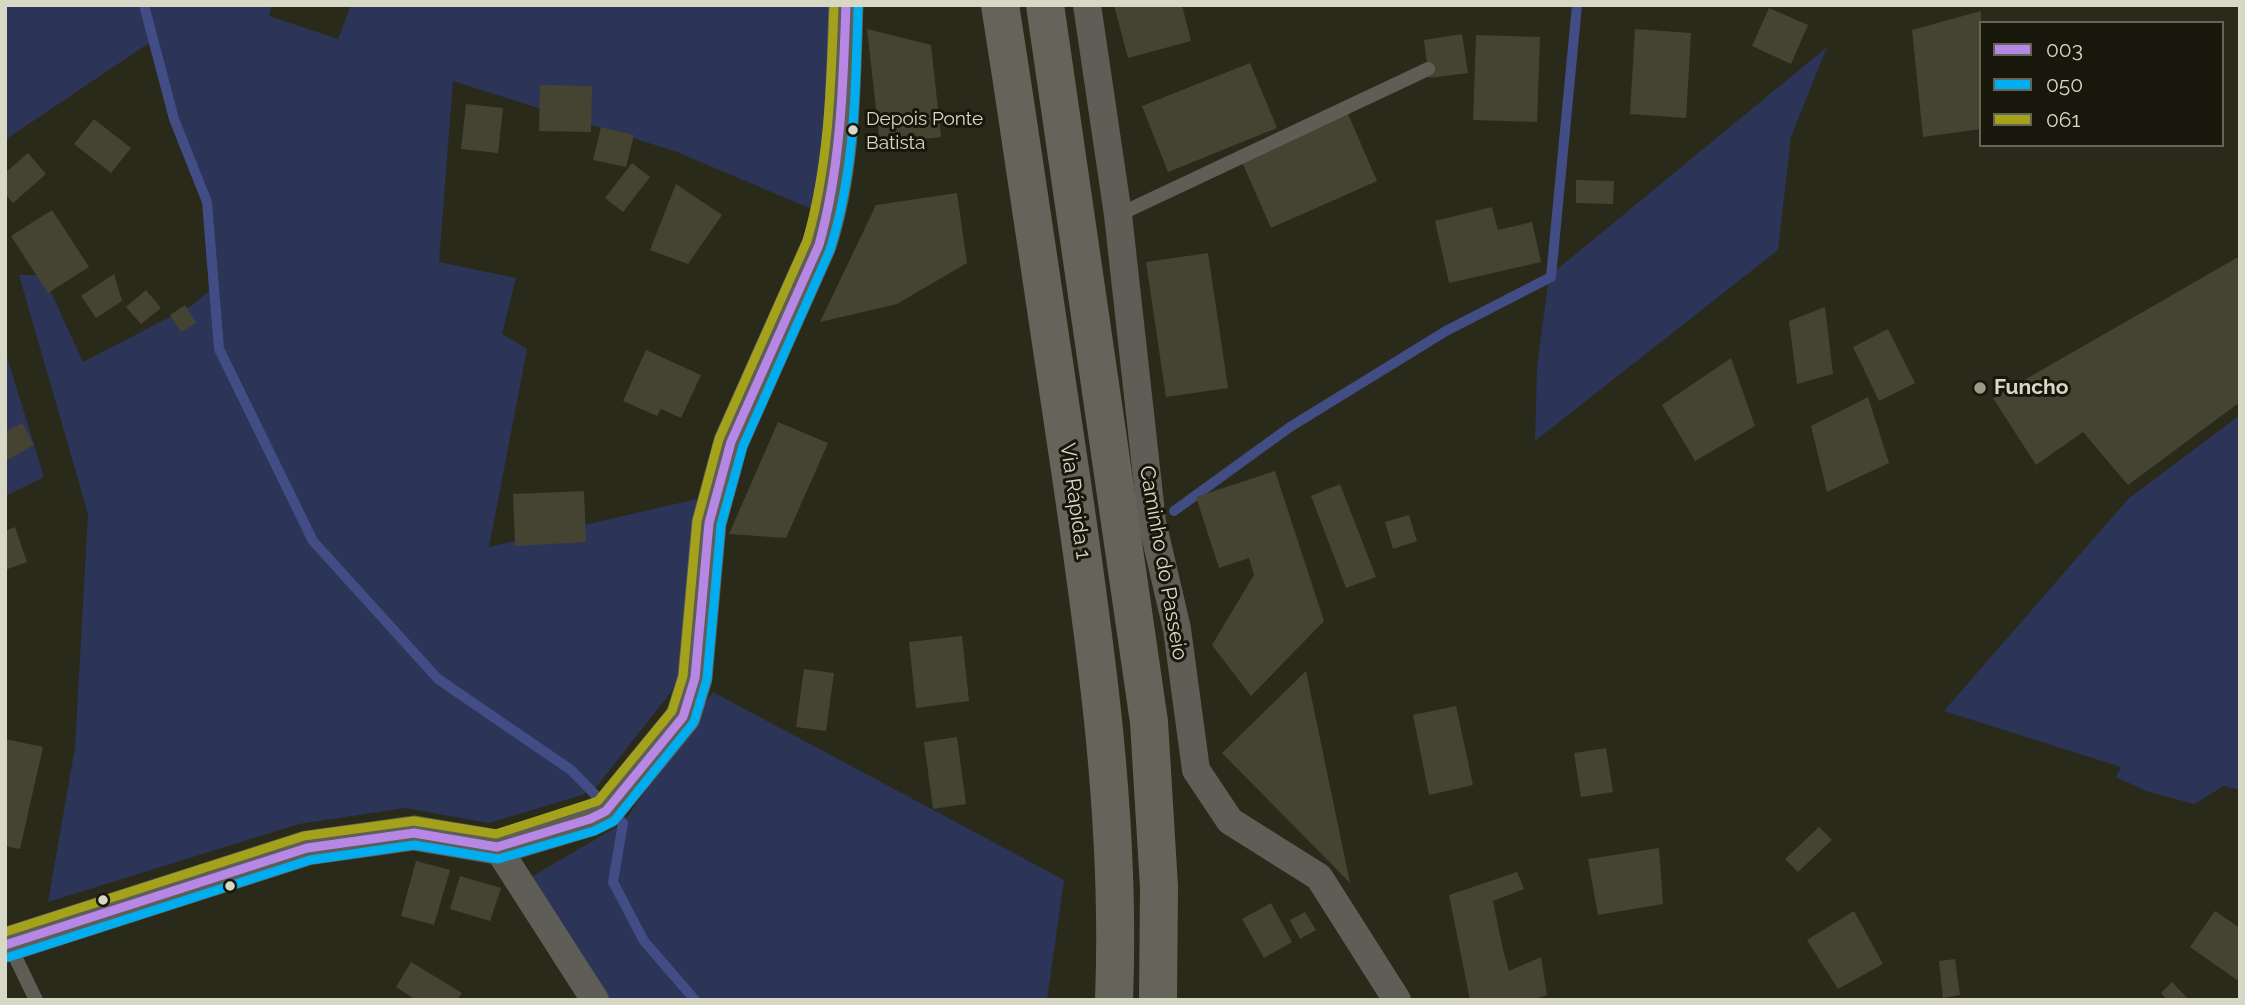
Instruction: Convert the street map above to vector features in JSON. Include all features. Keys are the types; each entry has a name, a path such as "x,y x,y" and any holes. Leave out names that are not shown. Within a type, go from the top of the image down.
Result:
{"highway":[{"name":"Via Rápida 1","path":"1000,5 1091,612 1106,732 1114,853 1114,1000"},
{"name":"Via Rápida 1","path":"1045,5 1149,722 1159,873 1158,1000"}],"street":[{"path":"7,944 307,848 414,833 498,847 590,819 606,811 683,717 695,678 709,523 732,442 819,245 828,216 838,145 846,5"},
{"name":"Caminho do Passeio","path":"1087,5 1118,215 1152,522 1177,629 1196,770 1230,821 1320,877 1397,1000"},
{"path":"498,847 595,1000"}],"lane":[{"path":"1118,215 1428,69"},
{"path":"7,944 36,1000"}],"shaded area":[{"path":"5,5 272,5 269,16 338,39 351,5 846,5 828,216 677,152 453,81 439,262 516,278 502,334 527,349 489,547 701,498 687,653 671,692 597,786 582,795 489,823 405,808 299,824 48,902 75,747 88,514 19,275 43,275 83,362 191,306 209,291 216,291 207,202 174,119 152,41 5,140"},
{"path":"1827,47 1791,137 1778,250 1535,441 1537,367 1549,276"},
{"path":"5,350 44,477 5,496"},
{"path":"2240,415 2240,790 2224,786 2194,804 2146,791 2116,777 2121,767 1944,711 2128,499"},
{"path":"713,692 1064,880 1047,1000 595,1000 521,883 623,823"}],"building":[{"path":"1114,5 1182,5 1191,41 1128,58"},
{"path":"1769,8 1808,25 1791,64 1752,46"},
{"path":"1981,11 1979,129 1923,137 1912,30"},
{"path":"867,29 931,45 941,137 880,144"},
{"path":"1635,29 1691,33 1686,118 1630,114"},
{"path":"1462,34 1468,73 1429,78 1424,40"},
{"path":"1476,35 1540,37 1537,122 1473,120"},
{"path":"1250,63 1277,128 1168,172 1142,106"},
{"path":"540,85 592,86 591,132 539,131"},
{"path":"466,104 503,108 498,153 461,149"},
{"path":"1348,114 1377,181 1271,228 1242,162"},
{"path":"94,119 131,148 111,173 74,144"},
{"path":"601,127 634,135 626,167 593,160"},
{"path":"28,153 46,174 13,203 5,194 5,173"},
{"path":"632,163 650,177 623,212 605,198"},
{"path":"1576,180 1614,181 1613,204 1576,203"},
{"path":"676,184 722,215 688,264 650,250"},
{"path":"957,193 967,263 897,304 820,322 876,205"},
{"path":"1492,207 1498,230 1532,222 1541,262 1449,283 1435,221"},
{"path":"52,210 89,267 48,293 11,236"},
{"path":"1208,253 1228,388 1166,397 1146,262"},
{"path":"2240,256 2240,402 2128,485 2083,432 2036,465 1993,398"},
{"path":"114,274 122,301 96,318 81,296"},
{"path":"146,290 161,308 141,324 126,307"},
{"path":"185,305 196,323 181,332 170,315"},
{"path":"1825,307 1833,374 1797,384 1789,321"},
{"path":"1888,329 1915,383 1879,401 1853,347"},
{"path":"646,350 701,375 681,418 661,409 657,416 623,401"},
{"path":"1731,358 1755,426 1695,461 1662,405"},
{"path":"1868,397 1889,463 1827,492 1811,426"},
{"path":"778,422 828,443 786,538 729,534"},
{"path":"22,423 34,445 7,460 5,432"},
{"path":"1275,471 1324,621 1251,696 1212,645 1254,575 1249,558 1219,568 1196,497"},
{"path":"1340,484 1376,577 1346,588 1311,496"},
{"path":"584,491 586,542 515,546 513,494"},
{"path":"1409,515 1417,541 1393,549 1385,522"},
{"path":"15,527 27,562 5,570 5,531"},
{"path":"962,636 969,701 916,708 909,642"},
{"path":"804,669 834,673 826,731 796,727"},
{"path":"1306,671 1350,883 1222,753"},
{"path":"1456,706 1473,785 1429,795 1413,715"},
{"path":"957,737 966,804 933,809 924,742"},
{"path":"5,739 43,747 20,849 5,846"},
{"path":"1606,748 1613,792 1581,797 1574,753"},
{"path":"1819,827 1832,840 1798,872 1785,859"},
{"path":"1659,848 1663,904 1598,915 1588,859"},
{"path":"416,861 450,870 434,925 401,916"},
{"path":"1517,872 1524,889 1493,901 1503,950 1509,971 1541,957 1547,995 1532,1000 1470,1000 1449,895"},
{"path":"460,876 501,888 490,921 450,909"},
{"path":"1271,903 1292,942 1264,958 1242,919"},
{"path":"1854,911 1883,964 1838,989 1807,940"},
{"path":"2215,911 2240,928 2240,975 2237,980 2190,947"},
{"path":"1305,912 1316,930 1300,939 1290,920"},
{"path":"1955,959 1960,995 1943,998 1939,961"},
{"path":"411,962 462,993 457,1000 416,1000 396,987"},
{"path":"2172,982 2189,1000 2167,1000 2161,993"}],"waterway":[{"path":"144,5 174,119 207,202 219,349 313,541 438,679 571,770 623,823 613,882 644,941 695,1000"},
{"path":"1174,511 1290,427 1446,331 1551,277 1577,5"}],"transit line":[{"name":"061","path":"5,932 304,836 414,821 496,834 598,801 672,711 683,676 697,521 719,439 807,241 814,212 828,124 834,5"},
{"name":"003","path":"5,945 307,848 414,833 497,847 590,819 606,811 683,717 695,678 709,523 731,442 819,245 826,215 840,126 846,5"},
{"name":"050","path":"9,957 310,860 414,845 498,859 594,831 614,821 694,722 707,679 721,525 743,446 830,250 845,190 853,129 858,5"}],"place":[{"name":"Depois Ponte Batista","path":"853,130"},
{"name":"Funcho","path":"1980,388"}]}
